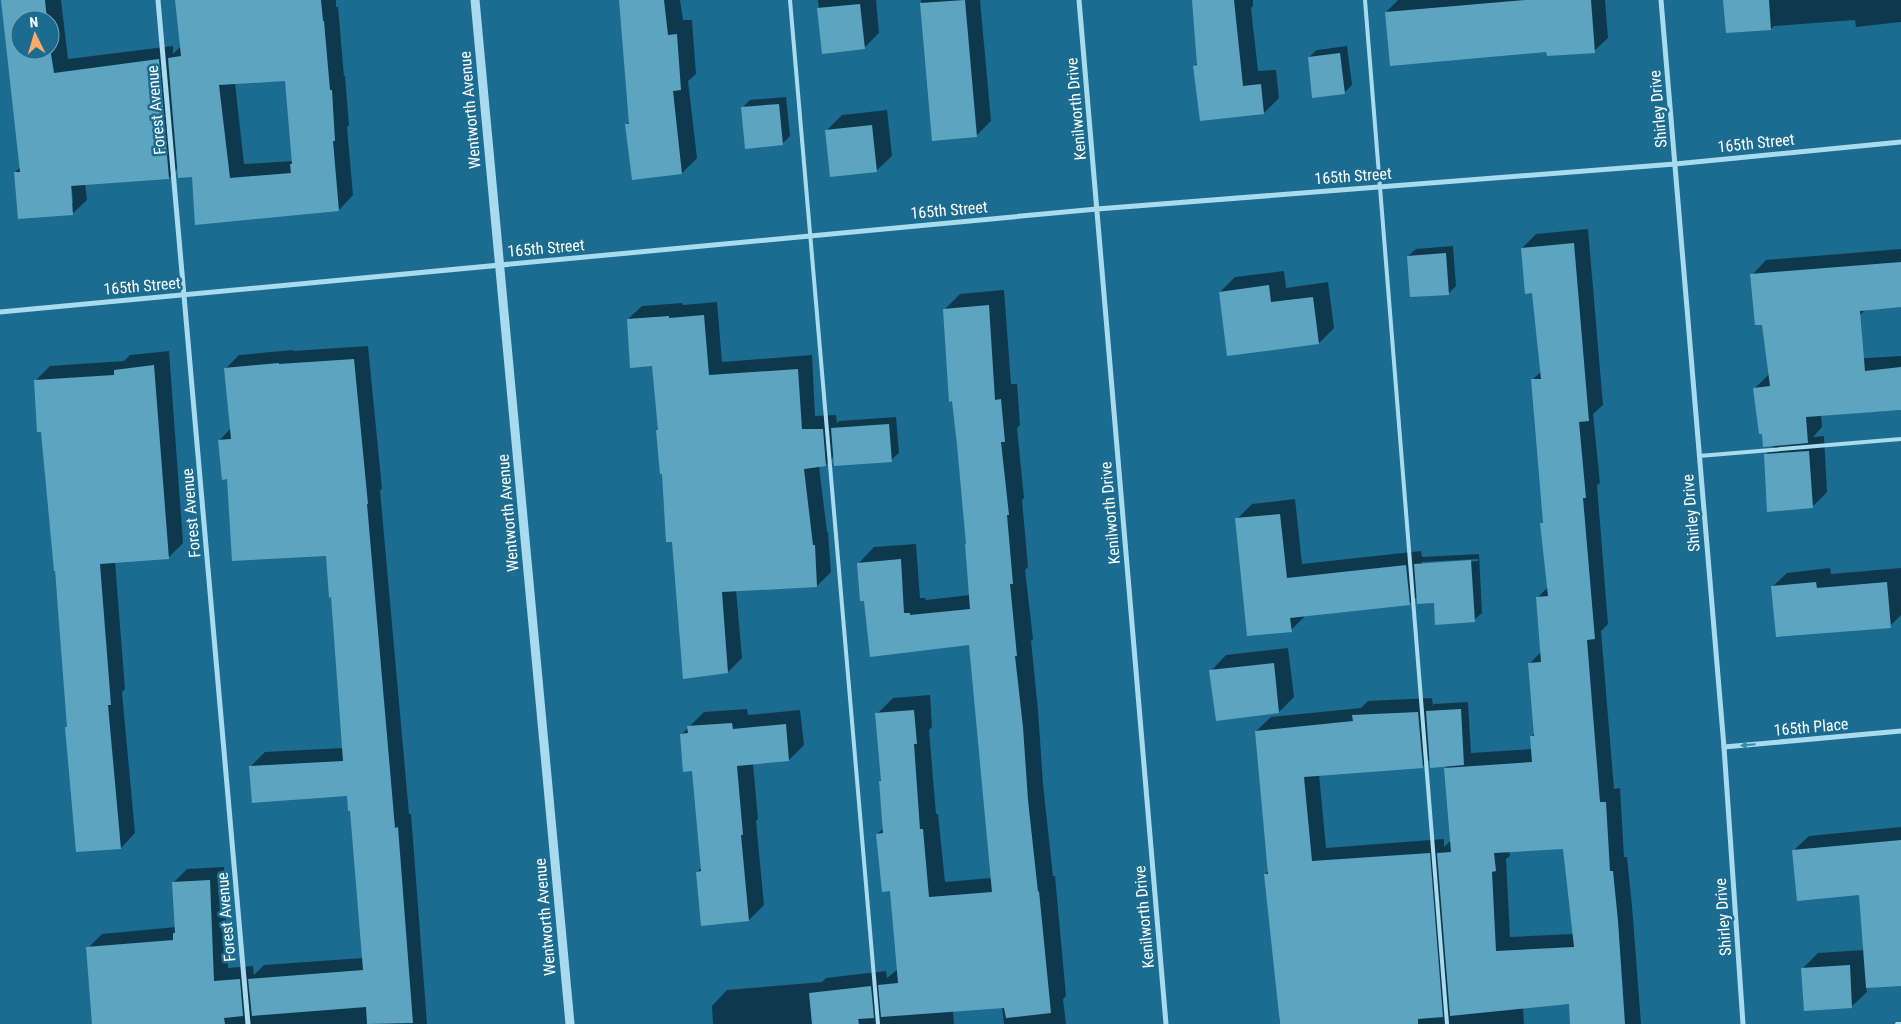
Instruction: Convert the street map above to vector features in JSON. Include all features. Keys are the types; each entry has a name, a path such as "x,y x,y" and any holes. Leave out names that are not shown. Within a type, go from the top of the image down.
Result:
{"street":[{"name":"Forest Avenue","path":"158,0 248,1024"},
{"name":"Wentworth Avenue","path":"475,0 570,1024"},
{"name":"Kenilworth Drive","path":"1079,0 1166,1024"},
{"name":"Shirley Drive","path":"1661,0 1724,747 1743,1024"},
{"name":"165th Street","path":"0,312 1096,208 1675,164 1901,142"},
{"name":"165th Place","path":"1724,747 1901,731"}],"lane":[{"path":"790,0 812,235 878,1024"},
{"path":"1365,0 1447,1024"},
{"path":"1699,456 1901,439"}],"building":[{"path":"1,0 45,0 46,10 10,10 10,60 52,60 54,73 159,59 169,179 71,186 73,215 18,219 14,172 20,172"},
{"path":"175,0 321,0 330,90 332,90 335,141 333,141 339,211 195,225 192,177 178,178 168,58 181,56","holes":["285,81 292,164 290,164 291,173 230,178 219,85"]},
{"path":"619,0 664,0 668,35 677,34 681,90 673,91 682,174 632,180 625,124 629,124"},
{"path":"965,0 977,137 932,141 920,3"},
{"path":"1192,0 1234,0 1243,86 1261,84 1264,114 1200,121 1193,66 1197,65"},
{"path":"1525,0 1591,0 1595,53 1547,56 1546,52 1390,66 1385,12"},
{"path":"1723,0 1769,0 1771,30 1726,33"},
{"path":"860,4 865,49 822,54 817,8"},
{"path":"1340,53 1345,94 1312,98 1308,57"},
{"path":"779,104 783,145 745,149 741,107"},
{"path":"872,125 877,172 830,177 825,130"},
{"path":"1574,243 1589,421 1579,422 1586,498 1583,498 1595,639 1587,640 1600,802 1606,802 1610,871 1613,871 1618,921 1625,1024 1570,1024 1569,1004 1450,1016 1437,853 1451,852 1444,768 1532,762 1530,736 1534,736 1528,663 1541,662 1536,597 1548,596 1540,523 1543,523 1531,379 1541,379 1532,293 1525,294 1521,248","holes":["1563,849 1574,947 1496,951 1492,872 1496,871 1494,853"]},
{"path":"1446,253 1449,295 1410,297 1407,256"},
{"path":"1901,262 1901,307 1860,311 1865,371 1901,367 1901,410 1806,417 1808,443 1763,447 1762,434 1759,434 1753,388 1770,386 1762,325 1755,325 1750,274"},
{"path":"1269,285 1271,302 1313,297 1319,344 1227,356 1219,292"},
{"path":"989,305 995,400 1001,399 1005,442 1001,442 1009,515 1007,515 1013,584 1010,584 1017,656 1015,656 1023,727 1028,800 1051,1013 1006,1018 1004,1008 881,1017 878,985 898,983 890,891 882,892 876,834 883,833 875,713 914,710 917,744 914,744 920,829 923,829 929,897 992,892 969,645 870,657 864,601 860,601 857,563 901,559 904,613 910,613 910,615 970,609 957,445 952,401 949,402 943,309"},
{"path":"704,315 709,375 798,369 802,429 823,429 826,466 804,469 813,545 815,545 817,587 722,592 728,673 683,679 672,542 666,542 652,366 630,368 627,319"},
{"path":"354,359 395,828 398,827 413,1023 367,1024 366,1007 252,1016 248,979 363,970 350,811 348,811 347,796 252,803 249,766 343,761 331,597 329,598 326,556 232,561 227,479 222,480 218,440 231,439 224,368"},
{"path":"154,365 169,559 100,564 111,705 108,705 121,849 76,852 65,727 67,727 55,571 41,432 37,432 34,380 114,375 114,370"},
{"path":"889,424 892,462 834,466 831,428"},
{"path":"1809,451 1813,508 1767,512 1764,454"},
{"path":"1280,514 1287,578 1406,565 1410,605 1290,618 1292,632 1247,636 1235,518"},
{"path":"1471,560 1475,622 1435,625 1434,603 1417,604 1414,564"},
{"path":"1816,582 1817,588 1887,582 1891,628 1776,637 1771,586"},
{"path":"1274,663 1279,713 1216,721 1209,670"},
{"path":"1461,709 1464,765 1430,768 1426,711"},
{"path":"1418,712 1423,768 1304,777 1312,861 1430,853 1443,1017 1418,1019 1418,1024 1280,1024 1264,874 1268,874 1255,731 1353,721 1352,715"},
{"path":"732,723 733,729 786,724 789,761 737,766 749,921 701,926 696,872 701,871 692,771 683,772 680,734 688,733 687,726"},
{"path":"1901,840 1901,986 1866,988 1859,895 1797,901 1792,850"},
{"path":"210,880 214,981 240,979 243,1016 224,1018 225,1024 92,1024 86,947 173,940 173,933 175,933 172,882"},
{"path":"1850,965 1852,1008 1804,1011 1801,968"},
{"path":"871,986 874,1018 858,1019 859,1024 812,1024 809,993"}]}
